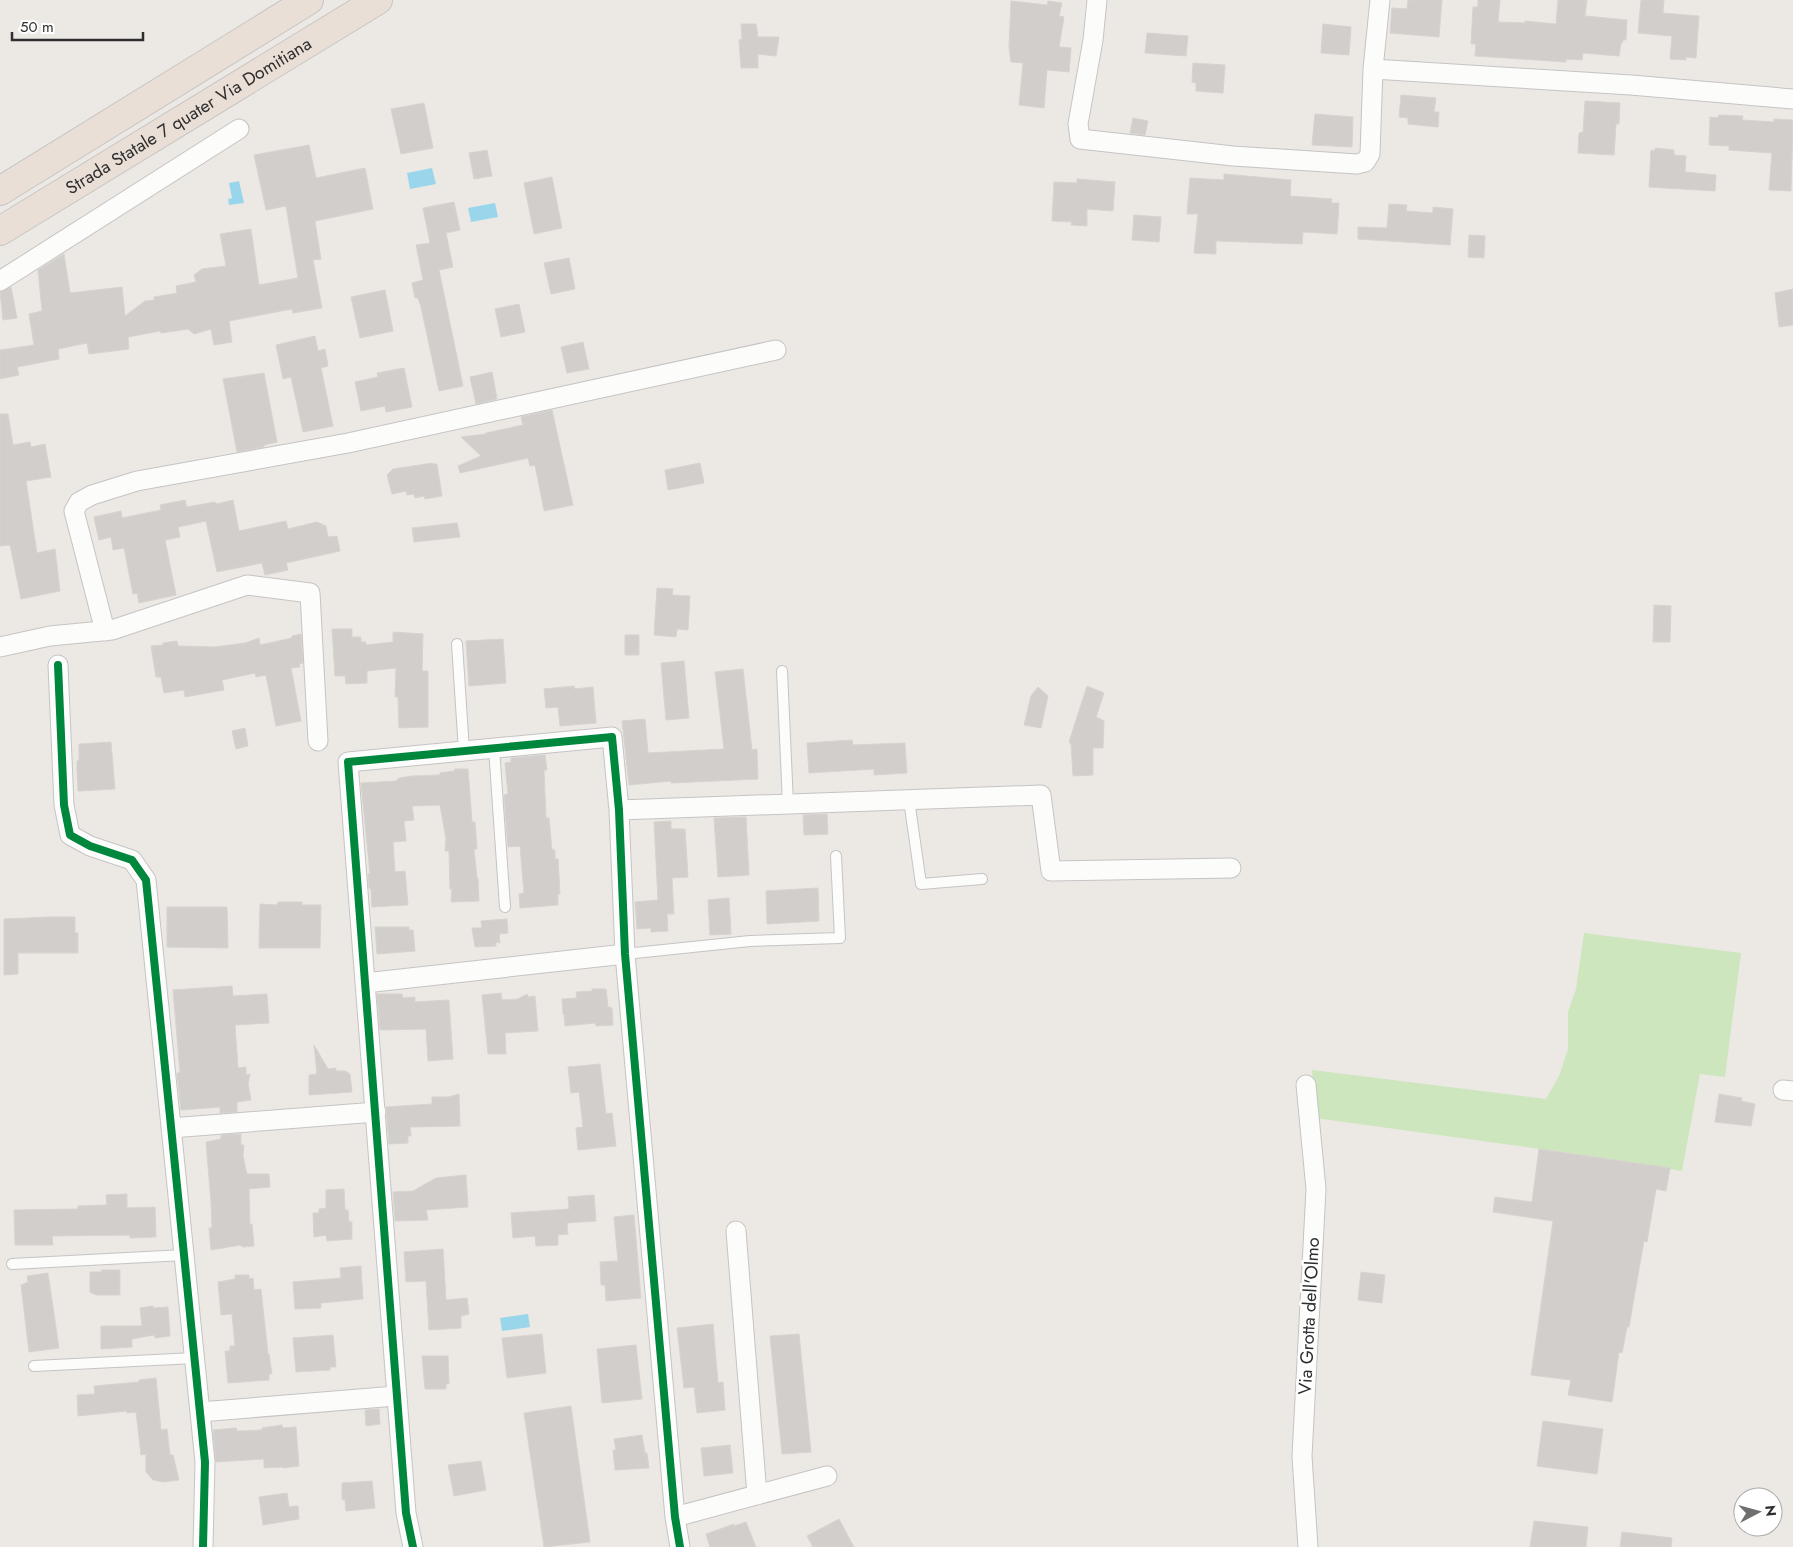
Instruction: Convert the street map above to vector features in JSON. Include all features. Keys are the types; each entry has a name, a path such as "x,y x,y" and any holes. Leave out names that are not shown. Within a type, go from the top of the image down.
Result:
{"highway":[{"name":"Strada Statale 7 quater Via Domitiana","path":"0,191 309,0"},
{"name":"Strada Statale 7 quater Via Domitiana","path":"0,231 378,0"}],"street":[{"path":"1097,0 1078,124 1080,139 1233,156 1357,164 1366,162 1370,154 1373,69 1380,0"},
{"path":"1373,69 1631,85 1793,99"},
{"path":"0,280 240,129"},
{"path":"105,631 74,511 79,502 92,495 137,481 348,443 776,350"},
{"path":"0,647 50,636 112,630 247,585 310,593 318,741"},
{"path":"58,665 64,805 70,835 90,846 132,860 146,880 205,1462 203,1547"},
{"path":"413,1547 406,1513 396,1396 348,762 612,738 619,810 625,954 675,1516 680,1547"},
{"path":"619,810 1041,795 1051,871 1231,868"},
{"path":"365,983 625,954"},
{"name":"Via Grotta dell'Olmo","path":"1306,1085 1316,1190 1302,1456 1308,1547"},
{"path":"172,1128 376,1112"},
{"path":"736,1231 757,1494"},
{"path":"200,1412 396,1396"},
{"path":"675,1516 827,1476"}],"lane":[{"path":"457,644 464,751"},
{"path":"782,671 788,804"},
{"path":"494,748 505,907"},
{"path":"909,800 921,884 982,879"},
{"path":"625,954 750,941 840,938 836,856"},
{"path":"12,1264 184,1255"},
{"path":"34,1366 195,1358"}],"green space":[{"path":"1584,933 1741,953 1725,1077 1700,1074 1682,1171 1563,1152 1315,1118 1312,1070 1546,1099 1559,1076 1568,1049 1568,1012 1576,989"}],"water":[{"path":"432,168 436,184 410,189 407,173"},
{"path":"239,181 244,203 229,205 228,199 232,198 229,183"},
{"path":"495,203 498,217 471,222 468,208"},
{"path":"528,1314 530,1327 502,1331 500,1318"}],"building":[{"path":"1408,0 1442,0 1439,37 1390,33 1392,8 1407,9"},
{"path":"1478,0 1500,0 1498,22 1525,23 1525,21 1556,24 1558,0 1587,0 1585,16 1627,20 1626,40 1623,40 1621,43 1619,56 1583,53 1582,60 1566,59 1566,62 1475,56 1476,44 1471,44 1473,7 1478,7"},
{"path":"1641,0 1664,0 1663,13 1699,16 1696,58 1686,57 1686,60 1670,59 1672,36 1638,33"},
{"path":"1011,1 1047,5 1048,1 1062,3 1059,16 1064,17 1059,47 1071,48 1069,72 1047,70 1044,108 1019,105 1023,63 1011,62 1009,47"},
{"path":"741,24 756,24 758,37 779,37 776,56 758,54 758,68 741,68 739,40 742,39"},
{"path":"1323,24 1351,27 1349,55 1321,53"},
{"path":"1147,33 1188,36 1186,56 1145,53"},
{"path":"1193,63 1225,65 1223,93 1196,91 1196,83 1192,82"},
{"path":"1401,95 1436,98 1434,112 1439,112 1438,127 1408,124 1408,118 1399,117"},
{"path":"1585,101 1620,103 1619,124 1616,124 1614,155 1578,153 1579,133 1583,132"},
{"path":"424,103 433,148 401,154 391,109"},
{"path":"1315,114 1353,117 1352,147 1312,145"},
{"path":"1719,115 1743,116 1742,120 1774,122 1774,119 1793,120 1791,191 1769,190 1772,153 1729,150 1729,146 1709,145 1710,117 1718,118"},
{"path":"1133,118 1148,121 1145,135 1130,133"},
{"path":"309,145 316,178 365,168 373,209 315,221 321,259 313,260 322,308 293,313 292,309 229,321 232,342 214,345 211,329 194,334 188,329 161,333 160,331 128,337 129,349 89,354 87,343 58,349 59,359 17,367 19,375 0,379 0,350 34,345 29,314 42,311 38,270 64,254 70,293 122,287 125,316 145,301 154,300 154,297 177,293 176,286 196,282 194,275 202,269 226,266 220,234 251,229 259,285 298,278 286,206 266,210 254,155"},
{"path":"1655,148 1674,150 1674,155 1686,156 1685,172 1716,175 1715,191 1649,187 1651,150 1655,151"},
{"path":"487,150 492,176 474,179 469,153"},
{"path":"1224,174 1291,180 1290,196 1332,199 1331,203 1339,203 1337,234 1303,232 1302,244 1216,241 1216,254 1194,253 1198,214 1187,214 1190,178 1224,180"},
{"path":"552,177 562,228 534,234 524,183"},
{"path":"1077,179 1115,182 1113,211 1087,209 1087,226 1071,225 1072,222 1052,221 1054,182 1077,183"},
{"path":"454,202 460,230 446,233 453,267 439,270 463,386 439,391 421,307 418,298 415,298 412,283 423,280 416,245 430,243 423,208"},
{"path":"1389,204 1407,205 1406,211 1433,213 1433,207 1453,209 1450,245 1358,239 1358,227 1387,228"},
{"path":"1134,215 1161,217 1159,242 1132,240"},
{"path":"1469,235 1485,236 1484,258 1468,257"},
{"path":"569,258 575,289 551,294 544,263"},
{"path":"11,287 17,318 3,320 0,292"},
{"path":"1793,289 1793,325 1779,327 1775,293"},
{"path":"385,290 393,331 360,338 351,297"},
{"path":"519,304 525,332 501,337 495,309"},
{"path":"315,336 318,351 325,349 328,366 321,368 333,426 303,432 291,377 283,379 276,345"},
{"path":"583,342 589,369 567,373 561,347"},
{"path":"404,368 412,407 386,412 385,406 361,411 355,382 378,377 377,373"},
{"path":"492,372 497,399 476,404 470,377"},
{"path":"264,373 277,442 264,445 264,447 237,452 223,379"},
{"path":"552,410 573,505 544,511 535,465 530,466 528,458 460,473 458,466 481,456 461,437 486,434 523,425 521,417"},
{"path":"0,414 8,414 13,445 30,442 31,447 45,444 51,477 26,481 37,553 55,549 60,591 21,599 10,545 0,546"},
{"path":"700,463 704,483 668,490 665,470"},
{"path":"437,464 442,496 425,499 424,496 415,498 414,494 407,495 406,491 392,494 387,475 393,469"},
{"path":"185,500 187,507 215,502 217,504 233,500 239,531 286,521 288,529 317,522 326,526 328,537 337,536 340,551 286,563 288,570 265,575 262,563 217,572 206,521 178,527 180,537 165,540 176,595 139,603 137,593 133,594 124,548 113,550 111,537 99,540 94,517 121,511 122,518 161,510 160,505"},
{"path":"457,523 460,537 414,542 412,528"},
{"path":"657,588 673,589 672,595 690,596 688,630 677,629 676,637 654,635"},
{"path":"1654,605 1671,606 1670,642 1653,642"},
{"path":"332,629 352,629 352,637 361,637 361,642 366,642 366,645 393,642 393,632 423,634 422,671 428,671 428,727 399,728 398,697 395,697 396,668 367,671 367,683 346,684 345,676 335,676"},
{"path":"301,634 303,663 299,664 300,667 291,668 301,721 276,726 266,675 256,677 255,673 222,680 224,690 185,697 184,690 164,693 161,677 156,677 151,646 177,641 178,646 215,647 245,643 259,638 260,645 292,638 292,636"},
{"path":"625,635 639,635 639,655 625,655"},
{"path":"503,639 506,683 469,686 466,641"},
{"path":"684,661 689,718 666,720 661,663"},
{"path":"743,669 752,750 757,749 758,779 671,783 671,781 629,785 622,721 645,719 648,753 724,749 715,672"},
{"path":"574,686 575,689 593,687 596,723 560,726 558,707 546,708 544,689"},
{"path":"1087,686 1104,693 1096,717 1104,721 1103,748 1093,748 1093,775 1073,776 1071,744 1069,742"},
{"path":"1038,687 1048,696 1041,728 1024,725 1031,696"},
{"path":"245,728 248,746 236,749 232,731"},
{"path":"852,740 853,745 905,743 907,773 874,775 874,769 809,773 807,743"},
{"path":"111,742 115,789 78,791 77,761 79,760 79,744"},
{"path":"545,755 547,770 544,770 546,818 549,818 552,850 555,850 555,859 558,859 560,894 558,894 558,905 520,908 519,894 524,893 520,846 508,847 504,795 508,794 505,763 511,762 511,758"},
{"path":"455,769 468,769 472,822 475,822 477,849 474,849 479,901 451,902 452,889 450,889 449,851 445,851 446,839 440,805 412,806 414,820 404,821 406,841 393,842 395,872 405,871 408,905 372,907 361,783 396,781 399,778 412,776 440,775 440,773 454,771"},
{"path":"827,814 828,834 804,835 803,815"},
{"path":"746,817 749,875 718,877 714,818"},
{"path":"671,821 671,829 685,829 688,877 672,878 674,914 667,914 668,931 651,932 651,928 637,929 635,902 658,900 654,822"},
{"path":"818,888 819,921 767,924 766,891"},
{"path":"729,898 731,934 710,935 708,900"},
{"path":"278,902 302,902 302,905 321,905 320,948 259,948 260,904 277,905"},
{"path":"167,907 227,907 228,948 167,947"},
{"path":"75,917 75,933 78,933 78,953 18,953 18,974 4,975 4,919"},
{"path":"507,919 508,933 499,934 500,943 496,942 496,946 475,947 472,928 482,928 481,921"},
{"path":"375,927 409,927 409,930 413,930 415,951 377,954"},
{"path":"232,986 233,996 267,994 269,1023 235,1025 238,1068 246,1067 246,1075 250,1074 248,1083 251,1100 237,1102 237,1112 220,1113 220,1107 181,1110 177,1073 180,1073 173,990"},
{"path":"592,989 606,989 608,1007 612,1008 613,1025 596,1026 595,1023 565,1026 562,999 577,998 576,992 592,991"},
{"path":"501,993 502,1000 518,999 527,994 528,997 535,996 538,1031 505,1033 506,1054 488,1054 482,995"},
{"path":"377,994 402,994 403,998 415,997 415,1002 449,1000 453,1059 428,1061 426,1029 380,1030"},
{"path":"314,1045 328,1069 336,1068 336,1071 345,1071 350,1074 352,1092 309,1095 309,1075 317,1074"},
{"path":"600,1064 606,1114 612,1113 616,1146 578,1150 576,1128 583,1127 579,1092 571,1093 568,1067"},
{"path":"459,1094 460,1126 410,1127 411,1136 408,1136 408,1143 389,1144 386,1107 432,1104 432,1097 448,1097"},
{"path":"1719,1094 1742,1098 1741,1101 1755,1104 1751,1126 1715,1122"},
{"path":"241,1134 241,1145 244,1145 243,1156 247,1174 269,1174 270,1187 249,1189 250,1225 252,1224 254,1246 243,1247 240,1245 211,1250 209,1228 212,1228 211,1202 206,1142 221,1139 221,1135"},
{"path":"1539,1149 1670,1168 1666,1191 1656,1189 1647,1242 1644,1241 1629,1327 1627,1327 1622,1353 1619,1352 1612,1402 1568,1395 1571,1380 1531,1375 1553,1221 1493,1212 1495,1197 1532,1202"},
{"path":"466,1175 468,1207 426,1210 428,1220 395,1221 393,1192 413,1191 436,1178"},
{"path":"344,1189 345,1210 348,1210 349,1222 352,1222 352,1239 327,1241 326,1235 314,1237 313,1213 319,1213 319,1209 326,1208 326,1190"},
{"path":"127,1194 127,1208 155,1207 156,1237 130,1238 130,1235 52,1236 53,1245 15,1245 14,1210 78,1209 78,1206 107,1205 106,1195"},
{"path":"594,1195 596,1221 567,1223 568,1234 558,1235 558,1245 536,1246 535,1236 513,1238 511,1213 569,1209 568,1197"},
{"path":"634,1215 641,1298 606,1301 605,1285 601,1285 600,1262 618,1261 614,1217"},
{"path":"443,1249 446,1300 467,1298 469,1314 461,1316 461,1328 429,1330 426,1281 406,1282 404,1252"},
{"path":"361,1266 363,1299 321,1303 321,1308 295,1309 293,1282 341,1278 340,1268"},
{"path":"101,1270 120,1270 120,1295 96,1295 90,1292 90,1272 102,1272"},
{"path":"1361,1272 1385,1275 1382,1303 1358,1300"},
{"path":"48,1273 59,1348 29,1352 21,1285 28,1282 27,1276"},
{"path":"235,1275 249,1275 249,1279 253,1278 254,1290 261,1289 272,1374 269,1374 269,1380 228,1383 225,1351 230,1351 230,1346 235,1346 232,1314 221,1315 218,1282 235,1279"},
{"path":"153,1306 153,1308 168,1307 170,1336 155,1338 154,1335 132,1339 132,1347 101,1349 101,1326 142,1326 140,1308"},
{"path":"713,1324 718,1383 723,1382 725,1410 697,1413 694,1387 684,1388 677,1328"},
{"path":"542,1334 546,1373 507,1378 502,1338"},
{"path":"799,1334 811,1452 782,1454 770,1336"},
{"path":"333,1335 336,1367 330,1367 330,1370 296,1372 293,1338"},
{"path":"636,1345 642,1399 602,1403 597,1349"},
{"path":"422,1356 448,1356 449,1384 446,1384 446,1389 425,1389"},
{"path":"156,1378 161,1430 167,1429 170,1455 173,1455 179,1480 163,1482 153,1480 146,1472 146,1454 141,1455 136,1412 127,1413 127,1411 78,1416 77,1395 95,1394 94,1386 139,1382 139,1380"},
{"path":"571,1406 590,1542 544,1547 524,1413"},
{"path":"379,1409 380,1424 366,1426 365,1410"},
{"path":"1543,1421 1603,1429 1597,1474 1537,1466"},
{"path":"282,1425 283,1428 296,1427 299,1466 264,1468 264,1459 216,1462 213,1430 236,1428 237,1431 262,1430 262,1428"},
{"path":"642,1435 649,1468 615,1470 613,1450 616,1450 614,1439"},
{"path":"730,1445 733,1473 704,1476 701,1448"},
{"path":"481,1461 486,1490 454,1496 448,1465"},
{"path":"372,1481 375,1508 346,1511 345,1500 342,1500 342,1483"},
{"path":"287,1493 289,1507 298,1506 299,1519 263,1525 259,1497"},
{"path":"839,1519 854,1547 813,1547 807,1536"},
{"path":"1534,1521 1588,1527 1586,1547 1530,1547"},
{"path":"746,1522 756,1547 710,1547 706,1534 734,1524 734,1526"},
{"path":"1622,1532 1672,1538 1671,1547 1620,1547"}],"cycle path":[{"path":"58,665 64,805 70,835 90,846 132,860 146,880 205,1462 203,1547"},
{"path":"413,1547 406,1513 348,762 612,737 619,810 625,954 675,1517 680,1547"}]}
